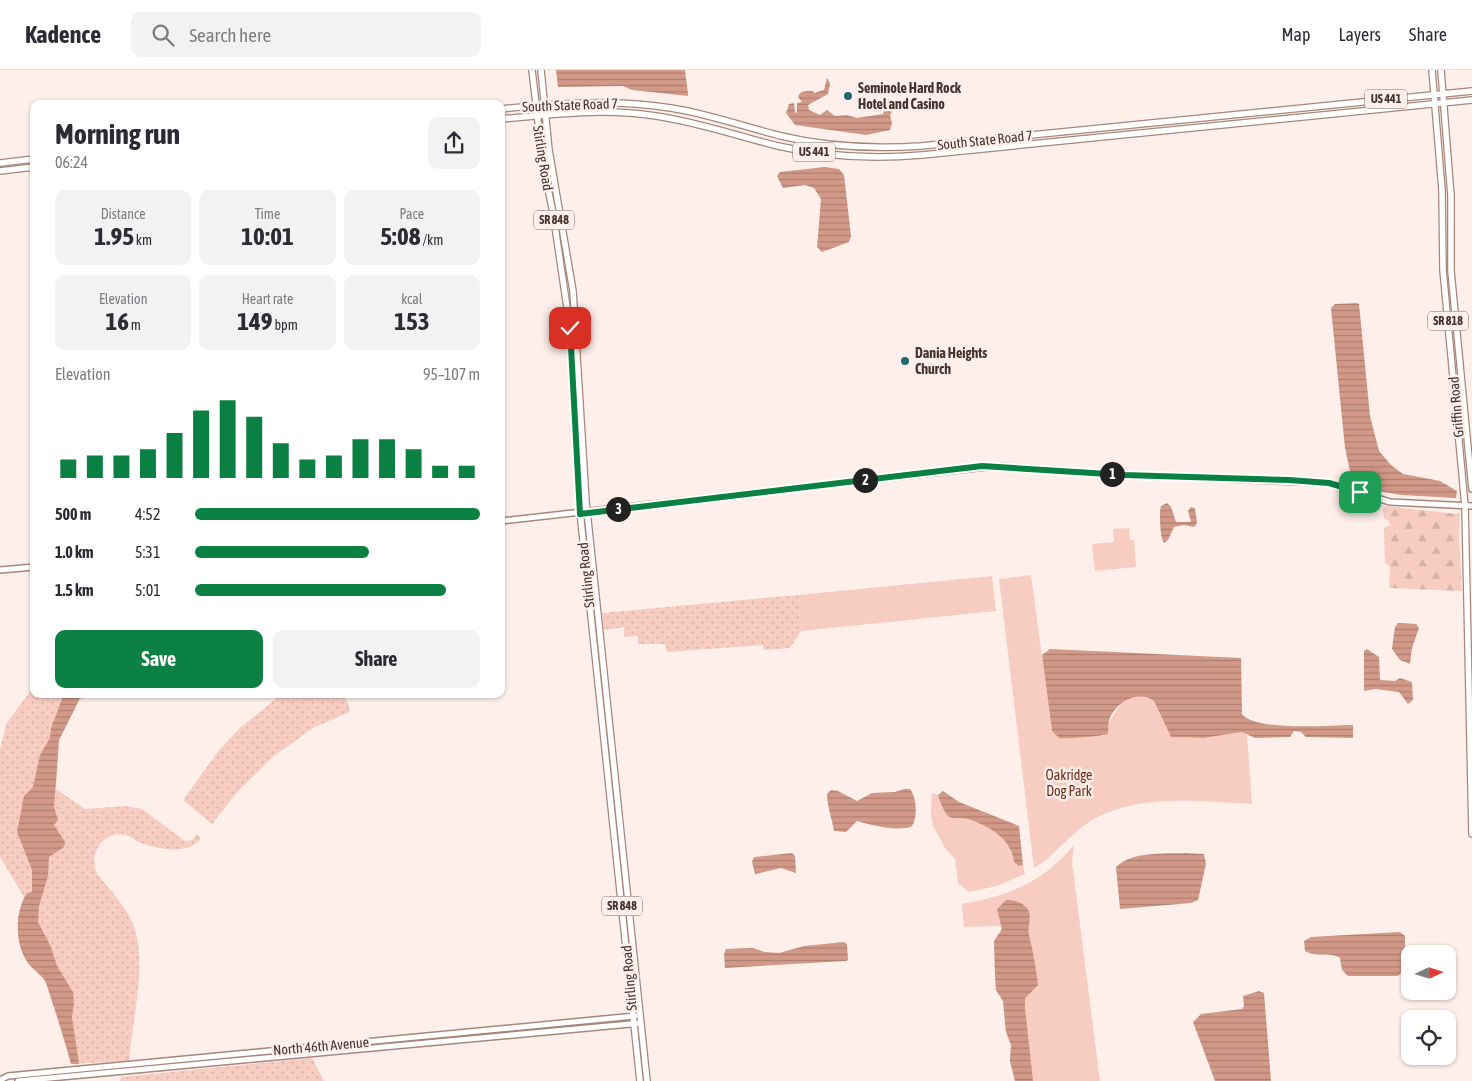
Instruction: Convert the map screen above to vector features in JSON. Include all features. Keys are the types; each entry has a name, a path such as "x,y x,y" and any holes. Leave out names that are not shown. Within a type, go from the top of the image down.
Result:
{"main road":[{"name":"Stirling Road","path":"532,70 543,164 552,208 569,325 580,514 640,1081"},
{"name":"Stirling Road","path":"541,70 552,168 562,217 577,330 587,513 647,1081"},
{"name":"Griffin Road","path":"1432,70 1442,190 1442,254 1465,506 1472,834"},
{"name":"Griffin Road","path":"1441,70 1451,196 1450,259 1472,489"},
{"name":"South State Road 7","path":"505,109 544,104 604,102 648,105 693,112 800,140 840,146 880,148 937,145 1472,91"},
{"name":"South State Road 7","path":"505,119 545,114 607,111 654,115 690,122 799,150 839,155 880,157 922,155 1472,100"},
{"path":"1294,118 1297,112 1305,108"},
{"path":"1282,119 1292,109"},
{"path":"0,163 30,159"},
{"path":"0,171 30,167"},
{"path":"552,208 557,209 562,217"},
{"path":"586,576 595,586"}],"street":[{"path":"505,520 580,514 996,466 1124,475 1322,482 1390,502 1472,506"},
{"path":"0,570 30,567"},
{"name":"North 46th Avenue","path":"3,1080 8,1076 641,1016"},
{"name":"North 46th Avenue","path":"18,1081 641,1023"}],"green space":[{"path":"1386,506 1456,514 1460,512 1459,534 1462,591 1389,588 1390,566 1385,563 1384,528 1390,525 1389,521 1384,519 1383,509"},
{"path":"1129,528 1130,540 1134,540 1136,567 1095,571 1092,544 1114,542 1113,529"},
{"name":"Oakridge Dog Park","path":"1031,575 1052,731 1059,738 1104,736 1111,719 1122,704 1136,696 1145,696 1154,701 1171,737 1204,738 1243,732 1247,735 1252,804 1172,801 1132,805 1112,811 1086,824 1034,868 999,579"},
{"path":"992,576 996,611 801,631 798,595"},
{"path":"798,595 801,631 790,648 764,650 763,645 667,652 665,644 638,644 638,636 624,637 624,627 604,630 602,613"},
{"path":"30,691 30,698 84,698 80,699 59,740 56,789 85,809 126,806 142,809 185,841 192,840 197,834 201,838 195,844 188,847 163,849 118,834 104,840 96,852 94,859 97,874 126,910 133,924 137,939 139,956 138,992 129,1061 71,1064 46,981 29,965 22,952 18,918 24,897 0,857 0,750 6,724"},
{"path":"277,698 346,698 350,709 349,712 313,728 274,756 239,790 212,824 183,800 220,749 240,728"},
{"path":"932,793 938,795 942,807 948,816 973,820 996,832 1008,846 1014,862 1019,866 1023,865 1025,874 997,886 969,892 958,883 955,859 945,848 933,826 931,814"},
{"path":"1074,845 1072,862 1100,1081 1015,1081 1010,1061 1011,1045 1006,1032 1003,1001 996,990 994,941 1002,929 1000,926 964,927 962,904 995,896 1024,885 1050,869"},
{"path":"312,1058 324,1081 120,1081 121,1077"}],"shaded area":[{"path":"556,70 685,70 688,96 632,90 623,86 558,87"},
{"path":"827,78 830,83 828,94 808,105 809,110 820,115 827,110 835,116 847,115 857,118 883,114 887,101 894,100 896,106 890,115 892,123 890,130 866,135 795,125 786,113 789,104 794,103 795,112 797,113 797,103 802,102 798,97 800,93 813,91 814,93 824,90"},
{"path":"825,167 839,169 844,175 851,236 849,242 822,252 817,247 821,199 814,188 805,185 783,188 777,176 780,172"},
{"path":"1335,304 1359,304 1370,416 1379,451 1391,465 1403,474 1440,481 1457,491 1456,498 1401,495 1378,491 1352,480 1345,448 1331,308"},
{"path":"1167,503 1171,507 1176,522 1191,522 1188,511 1191,507 1195,508 1197,523 1194,527 1184,525 1174,527 1168,540 1164,543 1161,531 1160,509 1161,506"},
{"path":"1398,623 1416,624 1419,628 1412,648 1410,664 1400,660 1392,649 1395,627"},
{"path":"1050,649 1241,658 1242,714 1250,720 1294,726 1353,725 1353,738 1306,737 1301,732 1294,731 1290,737 1255,738 1242,732 1204,738 1171,737 1154,701 1148,698 1134,697 1121,704 1112,714 1108,726 1108,734 1059,738 1052,731 1042,655"},
{"path":"1367,649 1379,657 1380,680 1395,681 1400,678 1412,682 1413,700 1408,704 1399,692 1375,689 1364,691 1364,651"},
{"path":"62,698 80,698 59,740 54,807 58,820 54,825 65,842 64,847 49,857 48,876 39,906 38,922 51,947 57,966 73,992 72,1017 79,1064 71,1064 46,983 24,956 18,929 18,919 23,901 27,893 32,892 32,870 17,832 24,796 33,787 40,755 50,738 51,728"},
{"path":"910,789 914,797 916,814 911,827 891,828 857,821 846,832 834,831 827,798 827,794 831,790 838,791 857,801 872,793 895,792"},
{"path":"943,791 959,802 1019,826 1023,865 1019,866 1014,862 1009,846 991,829 968,819 948,816 942,807 938,795"},
{"path":"792,853 795,856 796,873 781,868 755,874 752,862 754,857"},
{"path":"1185,853 1204,854 1206,864 1198,900 1191,903 1120,909 1116,867 1131,858 1140,856"},
{"path":"1006,900 1023,904 1030,914 1029,932 1038,985 1025,998 1033,1081 1015,1081 1010,1061 1011,1045 1006,1032 1003,1001 996,990 994,941 1002,929 997,909"},
{"path":"1400,932 1405,936 1405,945 1401,945 1401,973 1398,976 1348,976 1342,970 1340,958 1305,951 1304,941 1311,937"},
{"path":"844,942 847,944 848,960 846,961 725,968 724,954 726,949 753,948 765,952 779,953 804,946"},
{"path":"1259,991 1264,993 1271,1081 1215,1081 1193,1022 1201,1014 1242,1009 1244,1006 1243,996"}],"place":[{"name":"Seminole Hard Rock Hotel and Casino","path":"848,96"},
{"name":"Dania Heights Church","path":"905,361"}],"route":[{"path":"570,328 575,458 580,514 982,466 1009,466 1124,475 1289,480 1329,483 1360,492"}]}
